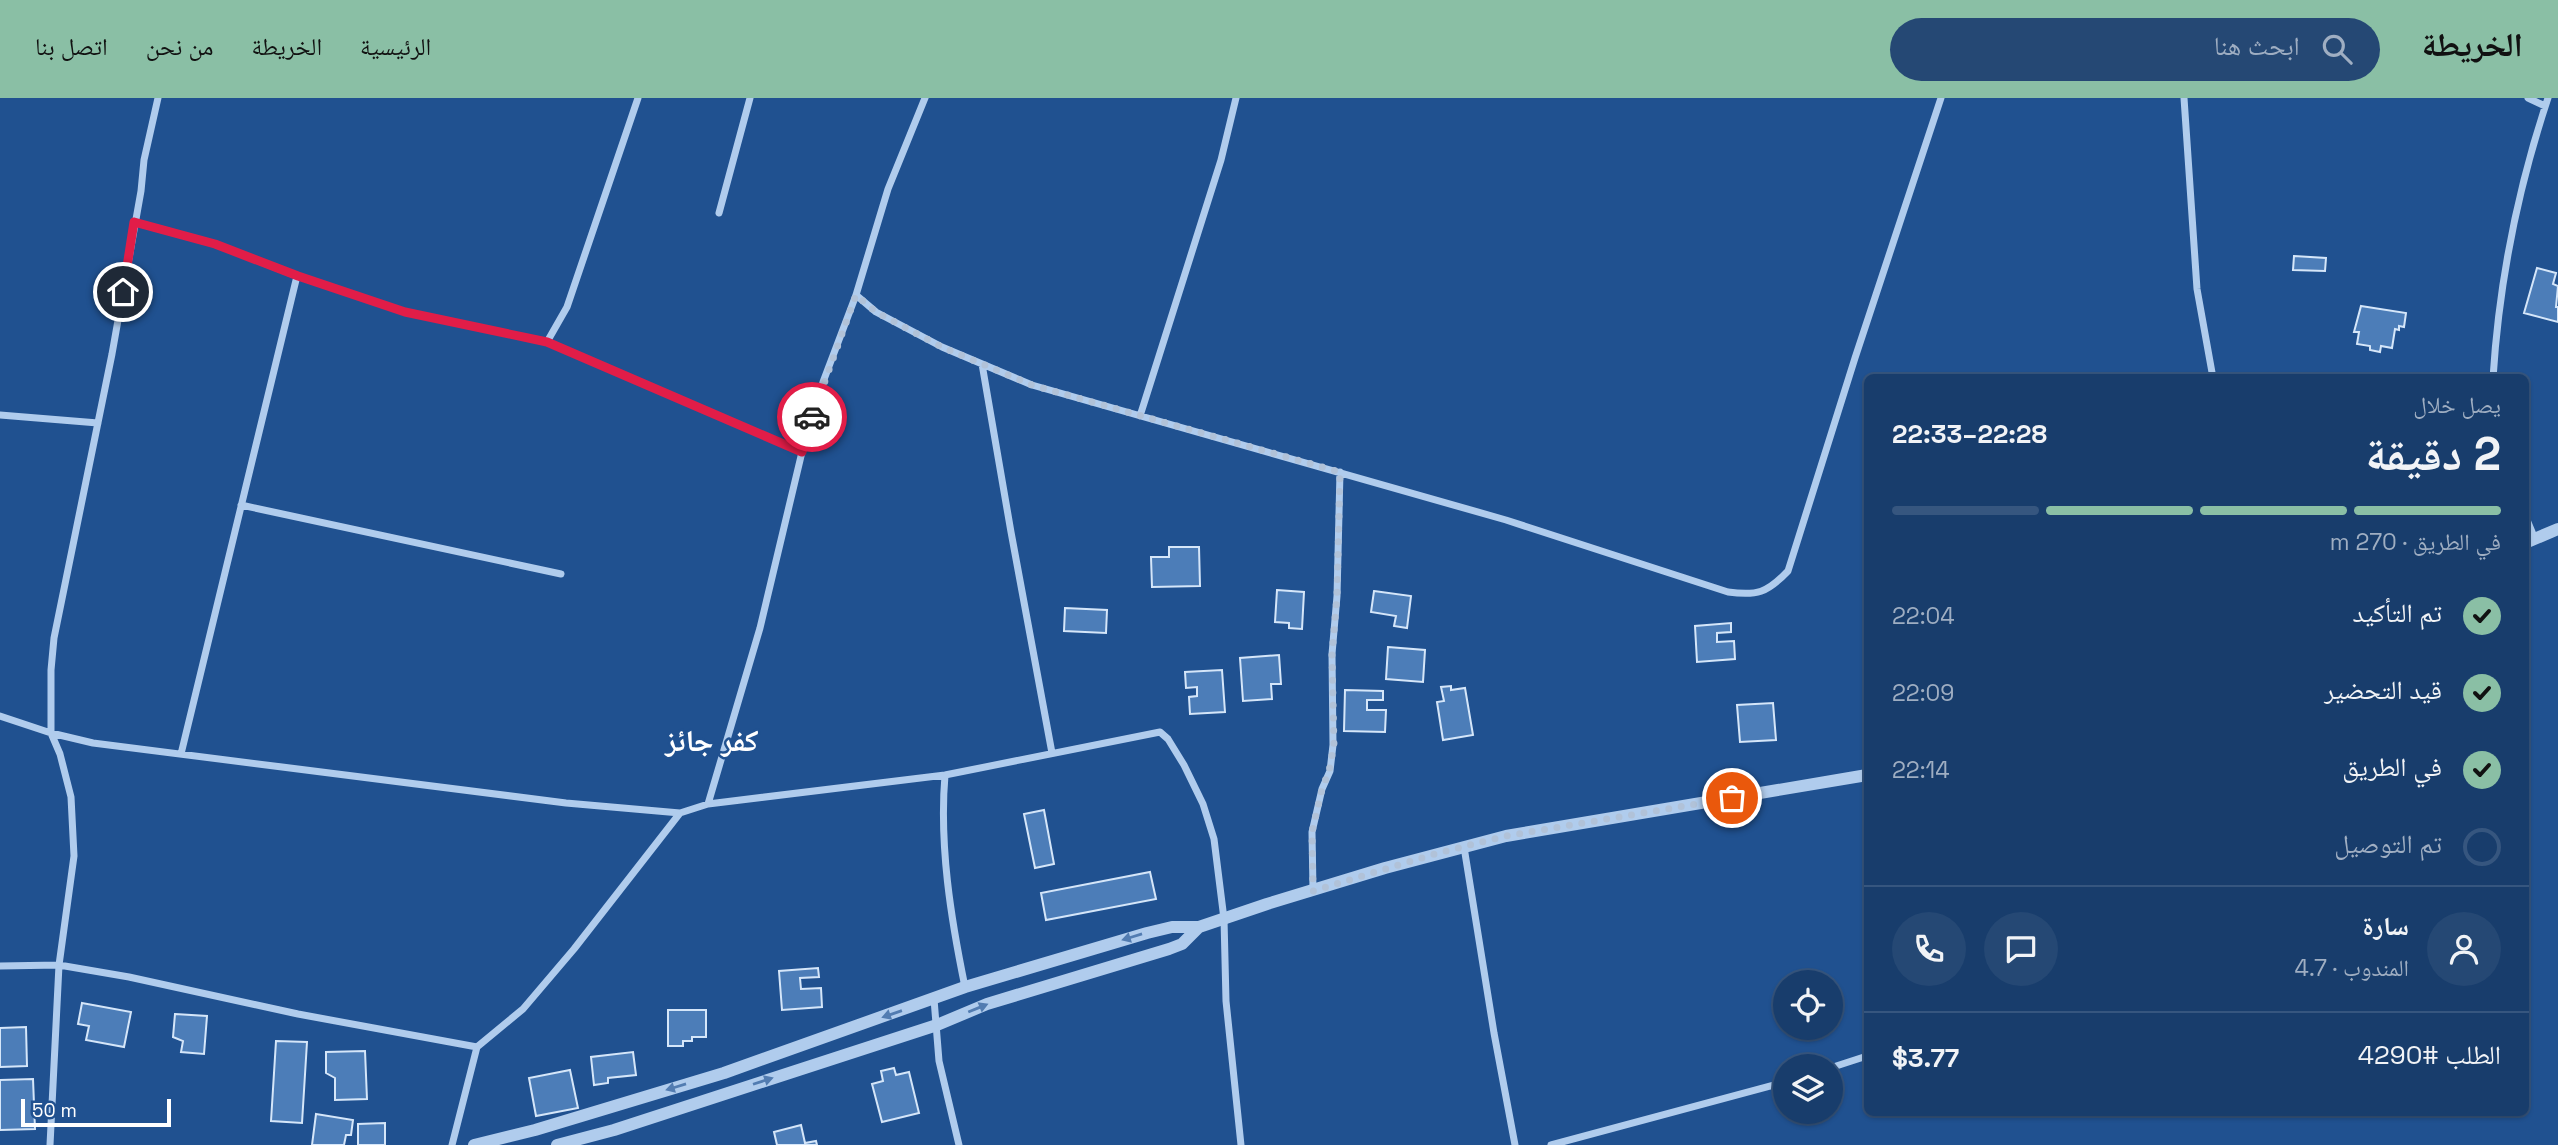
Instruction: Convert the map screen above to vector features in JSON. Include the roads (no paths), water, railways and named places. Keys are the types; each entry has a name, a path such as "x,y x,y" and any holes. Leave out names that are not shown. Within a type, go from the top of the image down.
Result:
{"street":[{"path":"50,1145 59,965 74,856 71,797 60,754 51,733 54,639 98,423 144,160 158,98"},
{"path":"547,342 559,324 569,300 638,98"},
{"path":"719,213 750,98"},
{"path":"708,804 760,628 802,452 823,382 856,295 888,189 925,98"},
{"path":"1140,416 1221,160 1236,98"},
{"path":"856,295 876,312 898,324 982,364 1053,392 1506,520 1728,592 1755,594 1776,584 1788,571 1941,98"},
{"path":"2184,98 2197,289 2212,374"},
{"path":"2493,374 2495,334 2521,185 2547,102 2528,98"},
{"path":"134,222 215,244 298,276 416,315 547,342 802,452"},
{"path":"181,754 298,276"},
{"path":"982,364 1052,753"},
{"path":"0,415 98,423"},
{"path":"1313,891 1312,832 1334,745 1332,654 1337,596 1340,472"},
{"path":"241,505 561,574"},
{"path":"2530,541 2558,529"},
{"path":"0,716 51,733 93,743 566,803 680,813 708,804 945,775 1160,732 1184,765 1203,804 1214,839 1224,919 1226,1001 1241,1145"},
{"path":"945,775 945,850 965,987"},
{"path":"474,1145 535,1130 724,1073 965,987 1147,933 1172,928 1199,928 1464,846 1609,818 1864,776"},
{"path":"452,1145 477,1047 523,1009 574,949 680,813"},
{"path":"1464,846 1515,1145"},
{"path":"557,1145 614,1130 937,1025 987,1004 1169,949 1182,944 1199,928"},
{"path":"0,966 59,965 129,977 377,1030 477,1047"},
{"path":"934,999 939,1061 959,1145"},
{"path":"1843,1064 1864,1057"},
{"path":"1551,1145 1773,1085"}],"district":[{"name":"كفر جائز","path":"712,741"}]}
